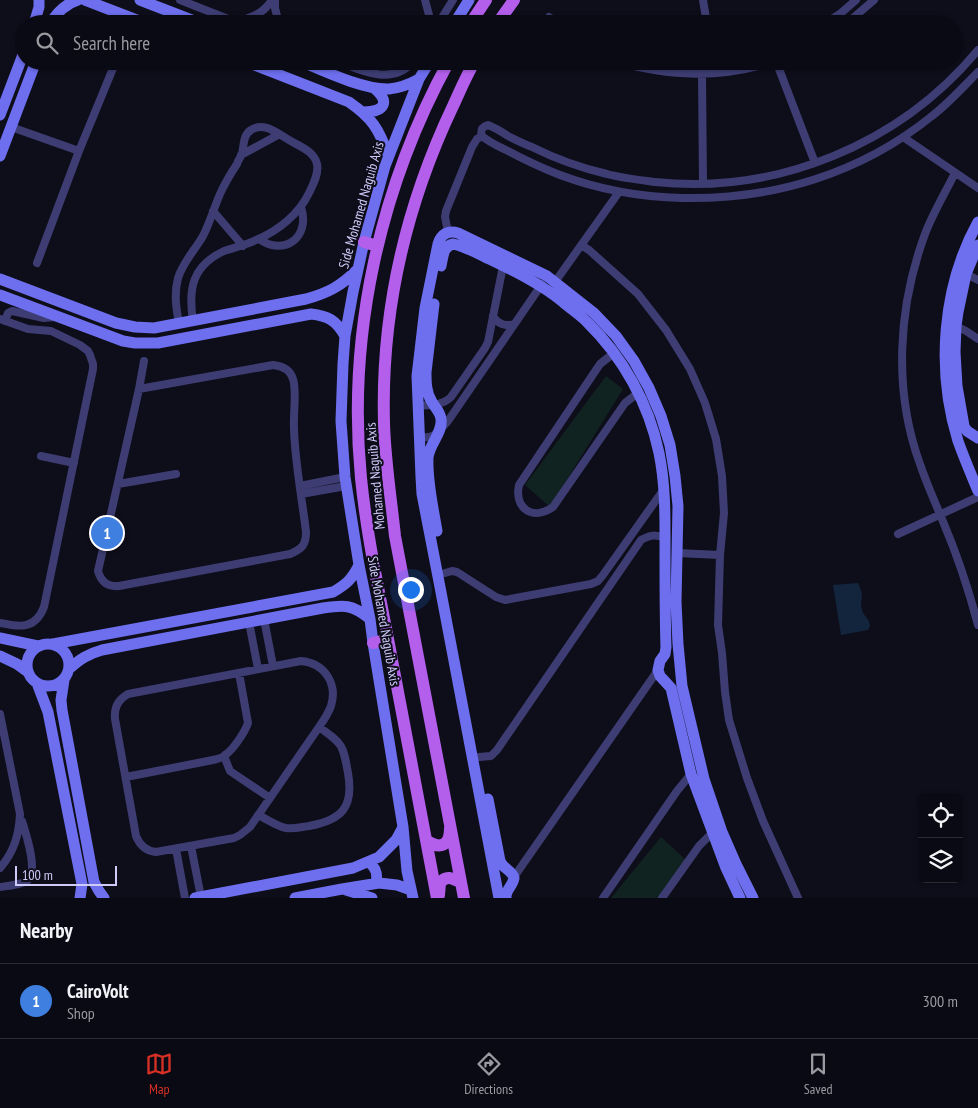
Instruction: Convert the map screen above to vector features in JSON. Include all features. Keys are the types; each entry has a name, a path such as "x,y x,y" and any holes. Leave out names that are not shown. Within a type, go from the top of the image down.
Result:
{"main road":[{"path":"476,15 486,0"},
{"path":"503,15 514,0"},
{"name":"Mohamed Naguib Axis","path":"438,898 364,508 358,442 358,410 361,344 370,278 377,246 404,158 428,101 444,70"},
{"name":"Mohamed Naguib Axis","path":"464,898 395,536 385,450 384,393 388,335 402,247 416,198 435,147 470,70"},
{"path":"364,242 377,246"},
{"path":"373,643 388,640"},
{"path":"426,840 438,846 443,845 450,836 450,824"},
{"path":"438,898 442,880 450,877 460,882"}],"street":[{"path":"37,15 39,0"},
{"path":"55,15 64,7 78,0"},
{"path":"85,0 124,15"},
{"path":"140,0 179,15"},
{"path":"180,0 194,3 221,15"},
{"path":"256,15 274,0"},
{"path":"274,0 276,15"},
{"path":"425,0 429,15"},
{"path":"444,15 453,0"},
{"path":"460,15 469,0"},
{"path":"703,0 706,15"},
{"path":"837,15 856,0"},
{"path":"856,15 874,0"},
{"path":"963,66 978,50"},
{"path":"0,115 17,70"},
{"path":"0,156 33,70"},
{"path":"37,263 79,151 112,70"},
{"path":"267,70 349,102 364,112 375,125 383,139 388,155"},
{"path":"323,70 374,88 390,89 405,86 419,79"},
{"path":"360,70 380,75 392,74 403,70"},
{"name":"Side Mohamed Naguib Axis","path":"412,894 370,619 359,565 346,482 341,421 342,373 346,336 364,242 388,155 419,79 424,70"},
{"path":"654,70 686,74 724,73 746,70"},
{"path":"683,70 686,74"},
{"path":"779,70 815,164"},
{"path":"482,136 482,129 488,126 548,155 608,175 631,179 671,184 703,184 754,179 815,164 868,141 925,102 959,70"},
{"path":"482,136 541,168 572,180 618,192 668,197 710,198 750,195 791,187 830,174 860,161 903,137 958,93 978,72"},
{"path":"702,74 703,184"},
{"path":"364,112 373,112 383,106 384,100 381,94 374,88"},
{"path":"11,127 79,151"},
{"path":"179,323 175,292 182,268 202,238 221,192 241,155 245,137 250,130 257,127 265,127 308,151 314,157 317,173 313,185 301,207 288,220 258,239 222,252 205,264 195,280 190,298 193,320"},
{"path":"490,142 498,130"},
{"path":"241,155 278,134"},
{"path":"448,232 445,217 446,211 472,147 477,139 482,136"},
{"path":"903,137 978,188"},
{"path":"955,173 926,232 915,263 907,296 903,329 902,363 904,397 910,431 919,463 971,597 978,625"},
{"path":"618,192 614,185 618,178 621,177"},
{"path":"629,194 634,189 634,182 631,179"},
{"path":"419,436 428,438 438,433 448,422 514,324 548,281 581,245 618,192"},
{"path":"258,239 266,244 276,246 285,246 293,241 300,234 303,226 304,216 301,207"},
{"path":"213,211 242,246"},
{"path":"978,222 965,249 956,276 949,304 945,333 947,388 955,428 978,490"},
{"path":"503,893 499,870 500,861 476,758 443,587 422,494 417,376 425,308 438,244 440,239 448,232 458,233 506,261 548,281 594,313 616,336 634,361 649,388 670,446 675,476 678,506 676,602 682,686 704,779 722,832 753,898"},
{"path":"443,587 445,572 430,492 428,467 431,447 441,426 439,411 432,402 426,382 433,309 446,248 449,245 457,244 506,261"},
{"path":"581,245 638,294 666,330 690,369 705,403 716,439 722,476 724,513 720,555 718,625 729,720 763,821 798,898"},
{"path":"978,245 966,274 956,326 955,352 957,386 963,424 967,431 978,438"},
{"path":"191,254 205,264"},
{"path":"418,406 443,403 451,398 485,348 488,342 506,261"},
{"path":"0,279 125,326 154,328 321,295 340,285 358,270"},
{"path":"966,274 978,280"},
{"path":"503,893 514,882 514,877 658,670 666,647 664,489 659,453 651,424 625,368 607,344 548,281"},
{"path":"0,295 112,337 135,343 158,343 311,314 322,315 332,319 340,326 346,336"},
{"path":"175,301 190,298"},
{"path":"0,623 17,626 27,625 36,620 42,612 94,369 88,351 80,344 54,332 28,329 2,320 12,311 44,318 58,317"},
{"path":"493,316 504,325 514,324"},
{"path":"956,326 978,338"},
{"path":"614,353 600,364 519,485 517,493 523,508 538,514 546,512 553,507 625,403 638,393"},
{"path":"139,389 273,365 281,366 288,371 293,378 294,386 294,434 306,539 303,546 290,554 112,586 100,578 98,571 144,361"},
{"path":"962,451 968,439 978,438"},
{"path":"41,456 74,463"},
{"path":"118,484 176,474"},
{"path":"300,490 346,482"},
{"path":"445,572 457,572 496,597 505,600 591,584 603,575 664,489"},
{"path":"898,534 978,497"},
{"path":"476,758 491,756 497,750 641,540 652,535 665,538"},
{"path":"676,553 720,555"},
{"path":"28,672 28,657 38,646 333,592 344,586 353,576 359,565"},
{"path":"104,898 94,882 61,700 64,680 70,669 90,653 102,650 336,606 348,606 360,611 370,619"},
{"path":"264,619 273,666"},
{"path":"249,622 258,669"},
{"path":"0,638 38,646"},
{"path":"53,644 64,650 68,656 70,669"},
{"path":"665,654 673,653 679,657"},
{"path":"0,656 17,664 28,672 37,683 44,686 58,684 64,680"},
{"path":"308,661 321,668 326,674 330,680 333,697 327,714 319,727 250,827 234,838 156,852 150,852 143,848 136,836 115,719 114,711 117,704 128,694 273,666 308,661"},
{"path":"658,670 660,676 671,688 691,774 726,868 740,898"},
{"path":"126,777 213,760 228,753 248,723 239,673"},
{"path":"668,684 673,684 682,679"},
{"path":"37,683 48,712 82,884 80,898"},
{"path":"0,714 32,868 32,872 23,883 0,887"},
{"path":"258,815 284,828 294,828 328,822 335,818 346,806 350,790 343,749 335,738 319,727"},
{"path":"224,756 230,771 270,798"},
{"path":"603,898 677,791 691,774"},
{"path":"0,868 8,859 13,849 18,833 20,814"},
{"path":"191,846 198,897 251,893 353,868 370,862 379,857 396,840 403,827"},
{"path":"662,898 699,846 712,832"},
{"path":"176,849 185,898"},
{"path":"370,862 377,871 376,883"},
{"path":"499,870 510,871 514,877"},
{"path":"295,898 376,883 397,885 412,894"},
{"path":"342,889 372,898"}],"green space":[{"path":"606,376 623,389 550,507 525,485"},
{"path":"661,837 686,860 658,898 611,898"}],"water":[{"path":"858,583 862,593 861,606 870,626 868,630 841,635 833,585"}],"place":[{"name":"CairoVolt","path":"107,533"}]}
